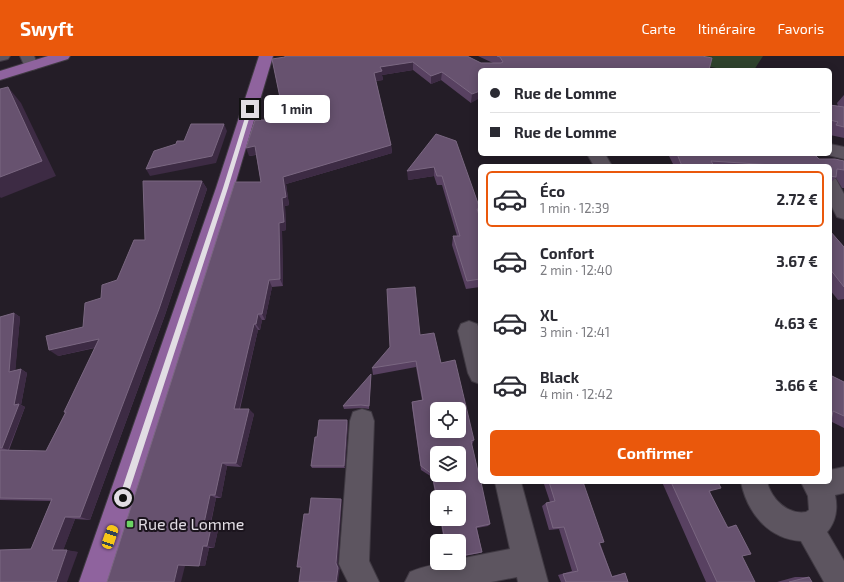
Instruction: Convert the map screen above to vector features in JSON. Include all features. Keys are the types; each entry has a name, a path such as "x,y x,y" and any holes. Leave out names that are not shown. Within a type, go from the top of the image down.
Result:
{"main road":[{"path":"0,76 29,61 63,56"},
{"path":"94,582 226,188 266,56"}],"street":[{"path":"832,154 844,153"},
{"path":"832,188 844,212"},
{"path":"469,331 478,365"},
{"path":"362,421 354,564 364,582"},
{"path":"832,482 844,480"},
{"path":"420,582 530,571 508,484"},
{"path":"754,484 762,504 769,513 789,525 808,527 822,516 823,502 816,484"},
{"path":"808,527 840,582"}],"green space":[{"path":"657,56 763,56 755,68 716,68"}],"building":[{"path":"467,56 481,63 503,62 500,57 497,56 702,56 712,58 710,68 478,68 478,92 472,94 442,72 431,76 413,62 380,67 382,71 374,73 391,145 283,177 286,197 282,198 284,222 279,223 280,279 269,280 262,314 258,314 256,324 254,324 234,409 249,409 236,463 222,463 215,495 210,495 203,528 211,528 207,546 203,546 199,566 178,565 174,582 107,582 235,182 261,182 255,146 246,148 255,120 280,120 280,112 283,112 272,59 285,57"},
{"path":"8,87 42,161 0,177 0,89"},
{"path":"832,105 844,107 844,127 836,125 838,122 832,120"},
{"path":"191,124 224,124 212,156 146,169 154,151 176,144 177,141 184,141"},
{"path":"436,134 456,141 478,203 478,279 467,281 453,236 460,236 442,176 437,176 434,167 407,171"},
{"path":"678,156 816,156 819,159 835,159 844,161 844,170 837,169 836,177 832,176 832,164 757,164 711,161 713,164 681,164"},
{"path":"143,181 202,181 159,309 80,517 65,517 52,550 67,550 56,582 0,582 0,550 31,549 52,499 0,498 0,450 46,451 66,412 64,412 99,339 49,350 46,336 83,327 85,303 101,298 102,285 117,280 134,240 145,240"},
{"path":"832,233 844,247 844,287 832,272"},
{"path":"415,287 420,335 434,333 441,363 455,360 465,402 430,402 430,438 466,438 466,406 474,440 471,441 478,471 478,484 481,484 490,524 476,527 482,552 466,555 466,534 444,534 442,526 466,526 466,490 435,490 434,482 466,482 466,446 430,446 430,473 421,466 412,402 423,400 416,361 372,368 390,347 387,289"},
{"path":"14,313 9,372 21,369 14,405 19,404 2,448 0,448 0,317"},
{"path":"371,374 369,406 343,406"},
{"path":"832,376 844,382 844,416 833,411 832,416"},
{"path":"319,420 347,420 344,466 311,466"},
{"path":"550,484 584,484 604,542 599,543 612,577 625,573 628,582 566,582 563,574 578,571 564,527 553,528 546,503 555,501"},
{"path":"672,484 719,484 721,488 709,491 728,528 736,525 751,554 742,556 755,582 717,582"},
{"path":"311,498 341,499 336,582 299,582 301,567 297,567 304,514 309,514"},
{"path":"809,577 812,582 789,582"}],"place":[{"name":"Rue de Lomme","path":"130,524"}],"route":[{"path":"123,498 226,188 250,109"}]}
